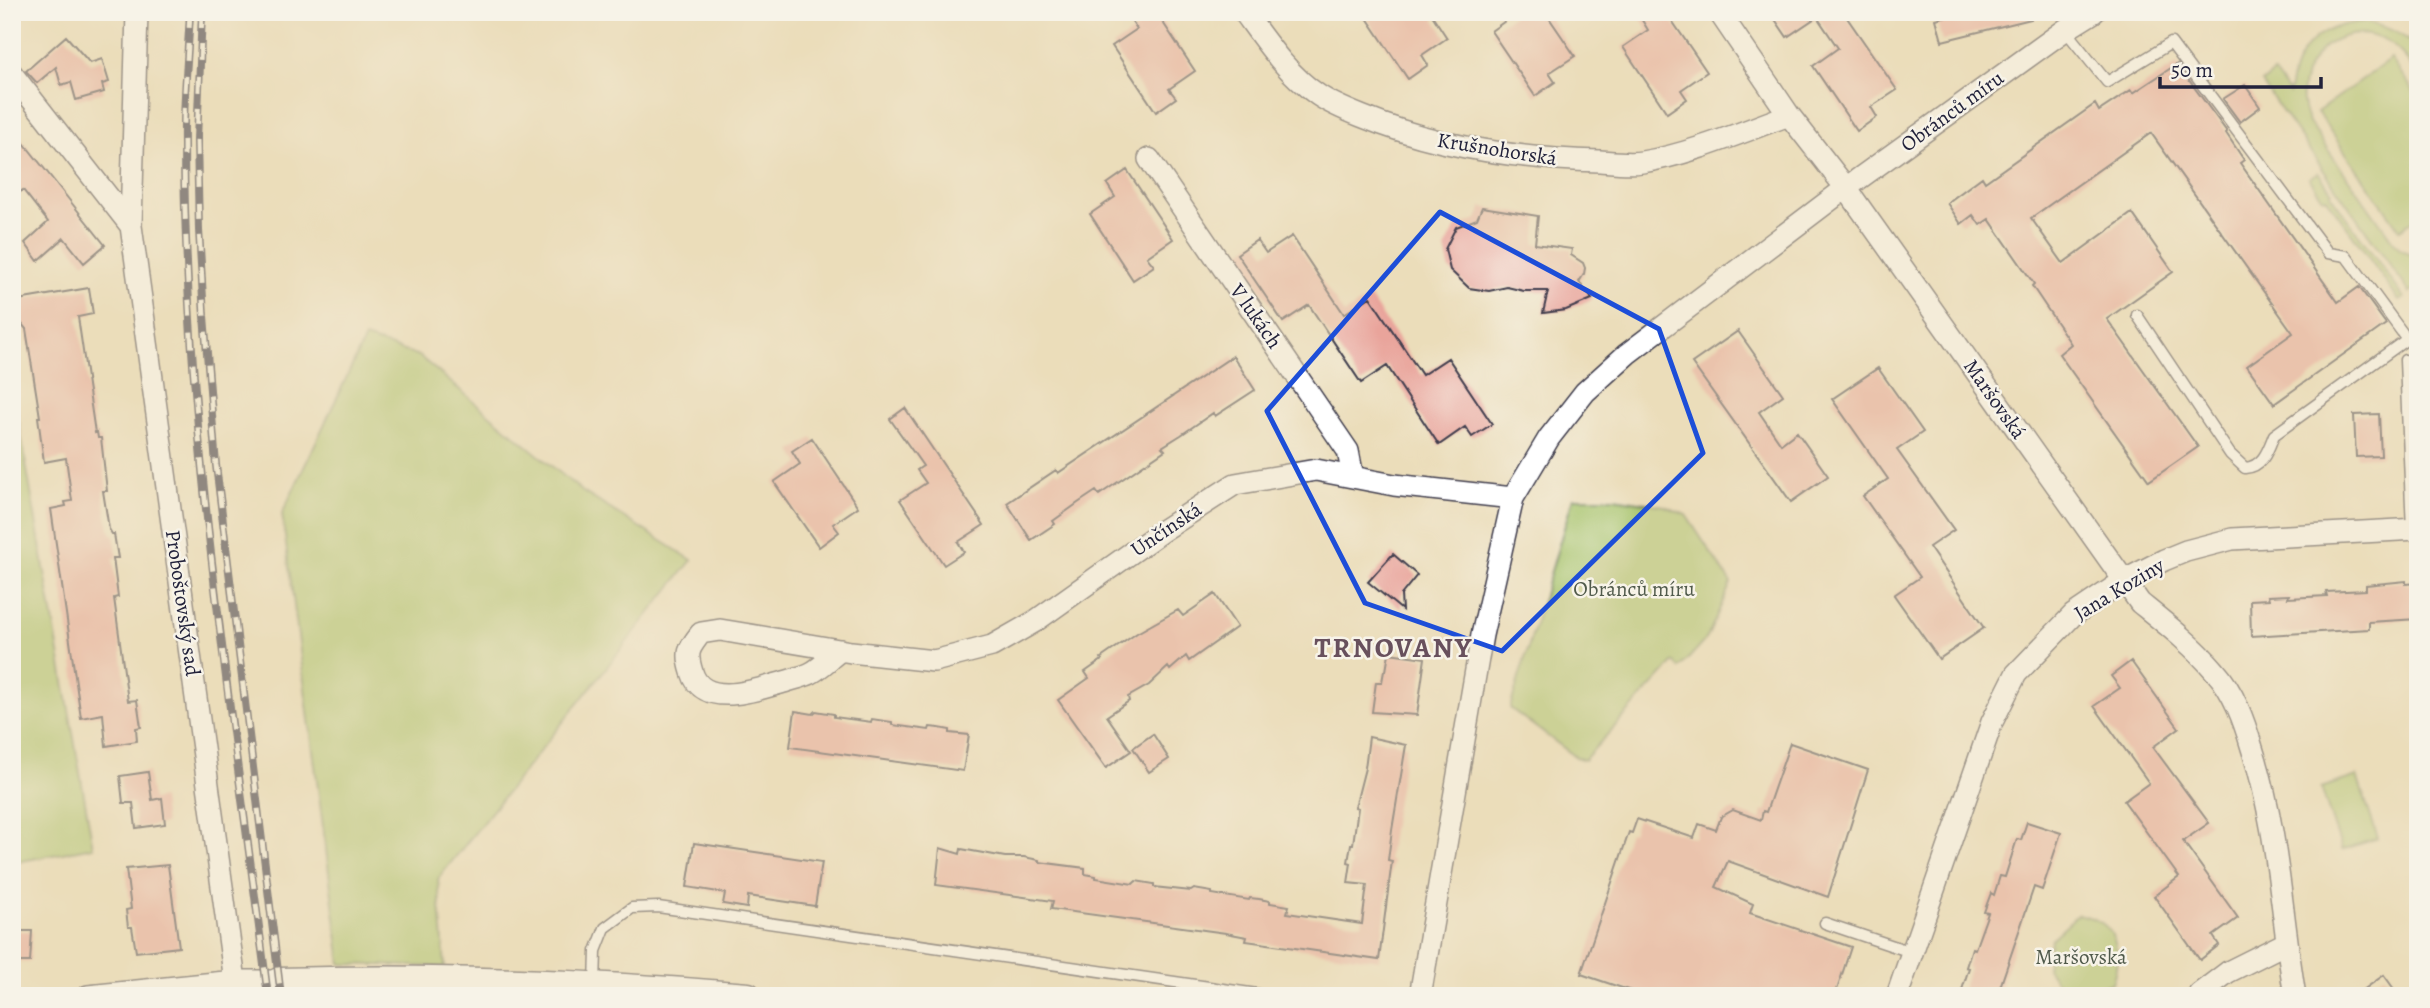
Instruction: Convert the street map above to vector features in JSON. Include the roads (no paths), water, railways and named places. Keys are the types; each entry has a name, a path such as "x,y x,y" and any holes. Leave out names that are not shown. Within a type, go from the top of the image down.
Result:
{"street":[{"name":"Proboštovský sad","path":"137,12 131,226 235,981"},
{"name":"Krušnohorská","path":"1244,12 1282,63 1317,95 1393,129 1469,148 1561,160 1641,162 1720,140 1789,115"},
{"path":"1719,12 1789,115 1846,188"},
{"name":"Obránců míru","path":"1420,996 1482,635 1513,498 1549,438 1594,384 1627,354 1846,188 2065,30 2094,12"},
{"path":"12,74 131,226"},
{"name":"V lukách","path":"1149,159 1348,451 1353,477"},
{"name":"Maršovská","path":"1846,188 2140,603 2187,642 2217,673 2242,716 2260,772 2274,834 2286,943 2295,996"},
{"name":"Unčínská","path":"841,650 811,673 754,691 723,695 706,691 693,678 687,657 691,645 701,633 720,630 841,650 934,661 992,646 1034,622 1162,531 1235,484 1316,470 1394,485 1513,498"},
{"name":"Jana Koziny","path":"1897,996 1992,722 2016,674 2073,615 2125,580 2186,551 2232,538 2415,529"},
{"path":"2200,996 2199,994 2228,972 2286,943"},
{"path":"88,996 235,981 595,985 748,996"}],"lane":[{"path":"2065,30 2107,82 2171,43 2328,253 2346,256 2407,339 2274,435 2264,458 2254,467 2245,468 2230,454 2137,316"},
{"path":"2405,360 2415,529"},
{"path":"595,985 596,951 605,928 632,908 658,907 1271,996"},
{"path":"1825,923 1912,953"}],"railway":[{"path":"190,12 184,144 192,358 213,571 268,996"},
{"path":"202,12 197,140 204,316 216,465 281,996"}],"district":[{"name":"TRNOVANY","path":"1394,648"}]}
